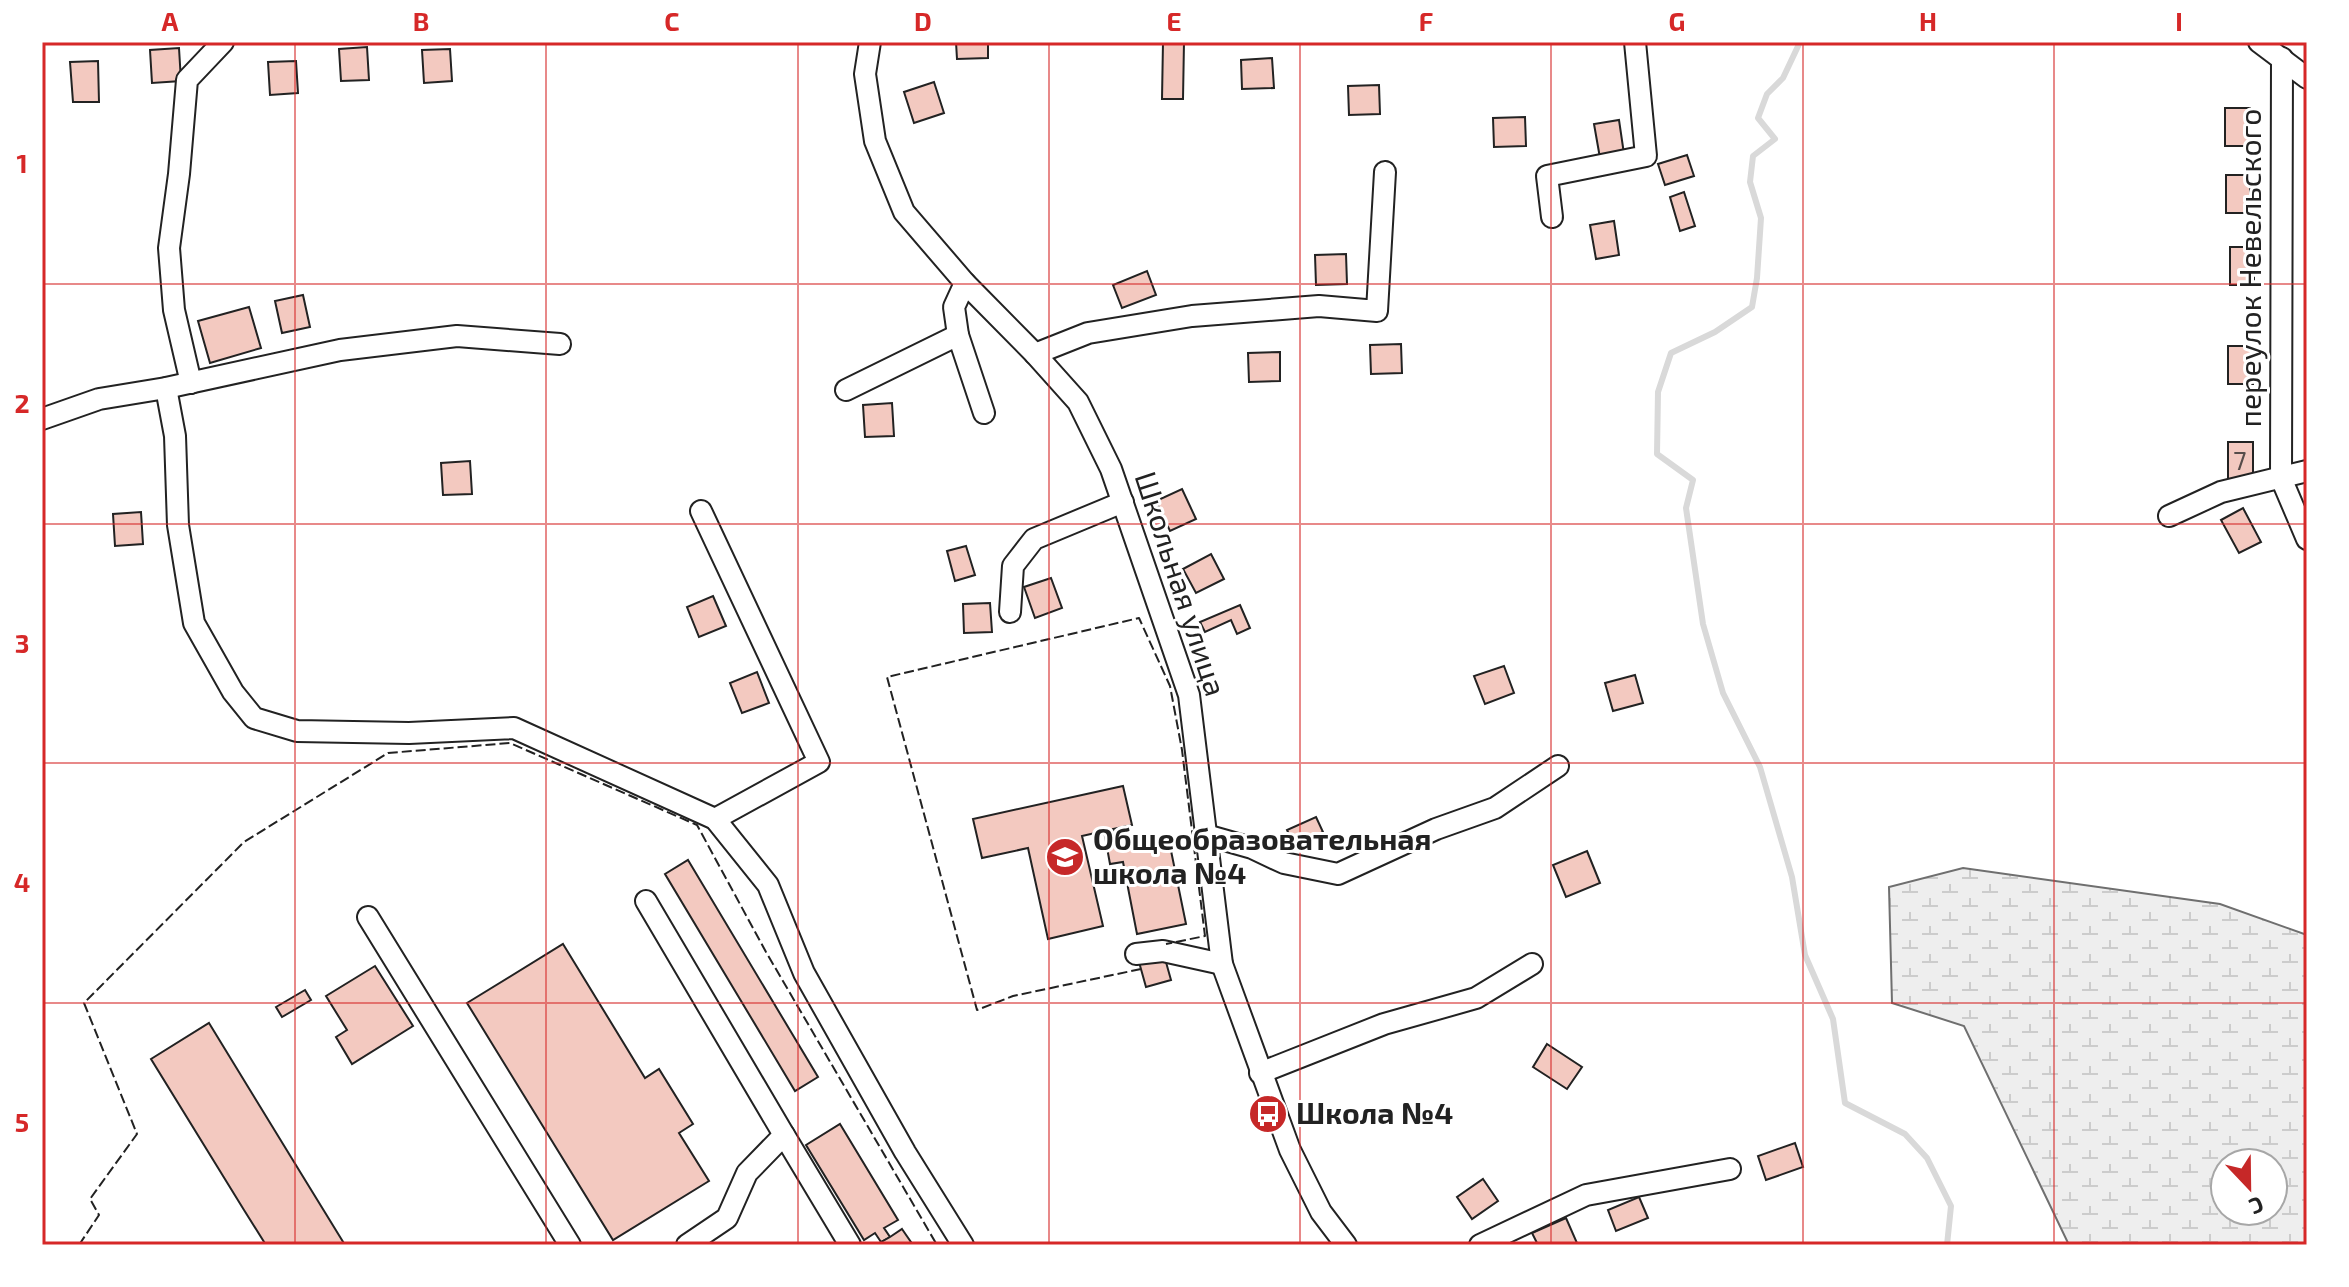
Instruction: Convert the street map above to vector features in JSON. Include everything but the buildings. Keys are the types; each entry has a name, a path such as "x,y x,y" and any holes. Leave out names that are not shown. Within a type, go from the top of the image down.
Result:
{"street":[{"path":"191,383 174,310 169,248 187,80 223,42"},
{"name":"Школьная улица","path":"870,42 865,74 875,141 904,212 965,283 1078,402 1111,469 1189,695 1222,964 1290,1150 1321,1212 1346,1245"},
{"path":"1552,217 1547,176 1646,156 1635,42"},
{"path":"2259,42 2307,78"},
{"name":"переулок Невельского","path":"2282,58 2281,478 2307,539"},
{"path":"1035,354 1088,333 1192,316 1319,306 1377,311 1385,172"},
{"path":"965,283 954,307 958,335 984,413"},
{"path":"846,390 958,335"},
{"path":"42,419 99,399 191,383 340,350 457,336 560,344"},
{"path":"166,388 175,436 178,525 194,623 233,692 254,718 297,731 409,733 514,728 715,819 768,885 804,973 905,1152 963,1245"},
{"path":"2169,516 2221,492 2307,471"},
{"path":"1010,612 1013,566 1034,539 1123,502"},
{"path":"701,511 819,762 715,819"},
{"path":"1206,835 1252,848 1284,863 1338,874 1409,840 1495,808 1558,766"},
{"path":"646,901 850,1245"},
{"path":"368,917 570,1245"},
{"path":"1136,954 1163,951 1222,964"},
{"path":"1260,1073 1384,1024 1476,998 1532,964"},
{"path":"687,1245 727,1218 747,1173 784,1135"},
{"path":"1480,1245 1586,1195 1730,1169"}],"green space":[{"path":"1963,868 2220,904 2307,935 2307,1245 2069,1245 1964,1026 1892,1003 1889,887"}],"waterway":[{"path":"1800,42 1783,78 1767,94 1758,118 1775,139 1753,156 1750,182 1761,218 1752,307 1715,332 1671,353 1658,392 1657,454 1693,480 1686,508 1703,624 1723,693 1760,767 1792,877 1805,955 1833,1019 1845,1103 1905,1134 1927,1158 1951,1206 1947,1245"}],"fence":[{"path":"1141,969 1013,996 977,1010 887,677 1139,618 1170,686 1182,750 1205,936 1166,944"},
{"path":"79,1245 99,1215 90,1199 137,1134 84,1003 244,842 388,753 510,743 697,825 766,952 937,1245"}],"place":[{"name":"Общеобразовательная школа №4","path":"1065,857"},
{"name":"Школа №4","path":"1268,1114"}]}
